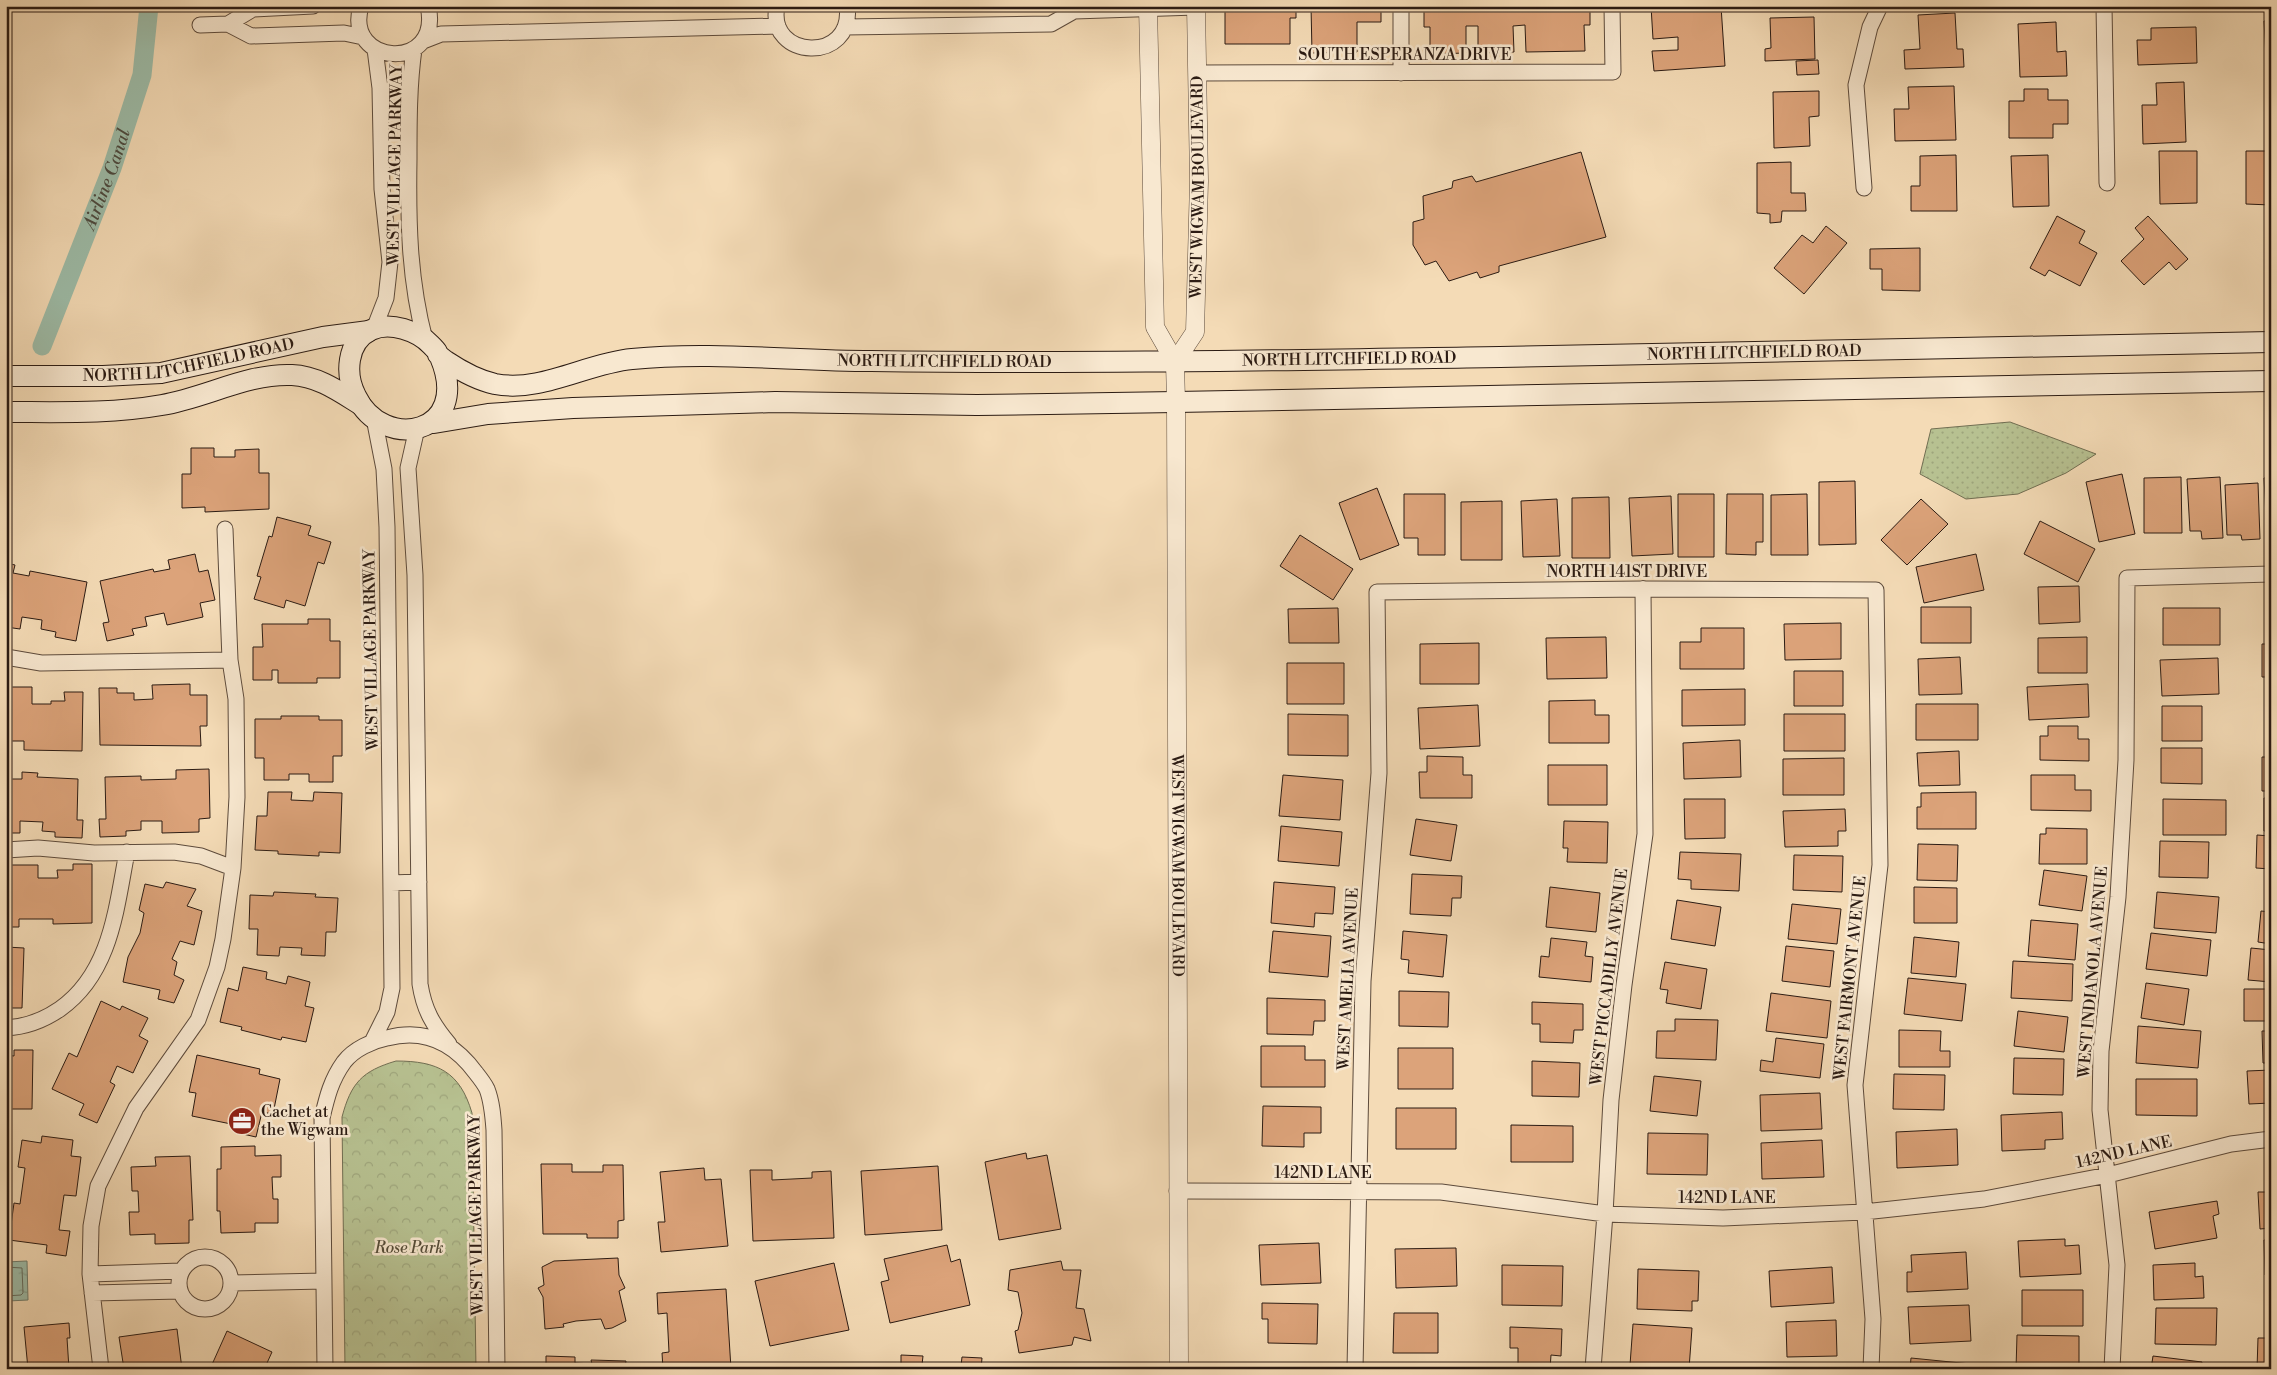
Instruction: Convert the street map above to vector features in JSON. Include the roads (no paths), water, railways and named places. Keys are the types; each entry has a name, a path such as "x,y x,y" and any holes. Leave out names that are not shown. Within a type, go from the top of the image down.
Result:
{"main road":[{"path":"426,425 444,410 448,393 448,374 440,357 425,340 403,329 387,327 371,330 357,343 349,362 350,380 368,412 401,429 426,425 488,414 554,409 775,402 977,404 1176,402 2271,381"},
{"name":"NORTH LITCHFIELD ROAD","path":"6,376 104,376 161,373 324,337 371,330"},
{"name":"NORTH LITCHFIELD ROAD","path":"440,357 476,379 498,385 520,386 626,359 656,357 709,356 877,362 1175,362 2271,342"},
{"name":"NORTH LITCHFIELD ROAD","path":"6,412 108,412 164,405 270,376 293,375 322,381 368,412"}],"street":[{"path":"200,25 228,24 253,9 313,6"},
{"path":"361,6 359,26 363,37 375,49 392,55 404,54 441,34 778,26"},
{"name":"WEST VILLAGE PARKWAY","path":"425,340 416,304 409,238 410,81 419,45 429,24 428,6"},
{"path":"777,6 778,26 788,40 803,48 811,49 829,44 840,35 845,27 847,6"},
{"path":"1401,6 1401,73"},
{"name":"SOUTH ESPERANZA DRIVE","path":"1198,73 1612,72 1612,6"},
{"path":"1864,188 1856,85 1870,27 1880,6"},
{"path":"2104,6 2107,183"},
{"name":"WEST WIGWAM BOULEVARD","path":"1148,7 1155,327 1175,362 1176,402 1179,1369"},
{"path":"845,27 1051,24 1070,8 1196,7"},
{"name":"WEST WIGWAM BOULEVARD","path":"1175,362 1195,332 1199,181 1196,7"},
{"path":"228,24 251,36 344,33 363,37"},
{"name":"WEST VILLAGE PARKWAY","path":"371,330 386,298 390,262 382,189 380,88 375,49"},
{"name":"WEST VILLAGE PARKWAY","path":"368,412 384,469 387,527 392,988 387,1012 372,1042"},
{"name":"WEST VILLAGE PARKWAY","path":"426,425 408,468 415,575 420,984 422,1002 430,1020 450,1046 468,1062 486,1087 492,1107 496,1369"},
{"path":"101,1369 90,1274 91,1226 98,1186 136,1108 198,1020 217,967 223,940 233,868 237,797 236,709 230,660 225,529"},
{"name":"WEST INDIANOLA AVENUE","path":"2112,1369 2117,1265 2100,1110 2101,1052 2118,897 2126,760 2126,578 2271,574"},
{"name":"NORTH 141ST DRIVE","path":"1377,592 1643,589 1876,590"},
{"name":"WEST PICCADILLY AVENUE","path":"1593,1369 1613,1081 1645,834 1643,589"},
{"name":"WEST FAIRMONT AVENUE","path":"1871,1369 1873,1319 1856,1084 1880,864 1876,590"},
{"name":"WEST AMELIA AVENUE","path":"1355,1369 1363,981 1379,773 1377,592"},
{"path":"6,657 41,663 230,660"},
{"path":"6,850 38,848 94,853 174,852 201,856 233,868"},
{"path":"6,1028 37,1022 50,1016 72,1000 95,974 108,941 126,852"},
{"path":"391,883 419,882"},
{"name":"WEST VILLAGE PARKWAY","path":"325,1369 322,1118 330,1085 346,1060 372,1042 396,1036 428,1036 450,1046"},
{"name":"142ND LANE","path":"1177,1191 1358,1190 1441,1192 1605,1214 1723,1218 1864,1212 1984,1198 2108,1175 2231,1144 2271,1139"},
{"path":"212,1257 226,1266 232,1283 226,1299 212,1309 195,1308 188,1303 180,1291 179,1280 181,1271 194,1259 212,1257"},
{"path":"90,1274 181,1271"},
{"path":"232,1283 324,1281"},
{"path":"92,1293 180,1291"}],"water":[{"path":"27,1261 28,1300 8,1301 6,1262"}],"waterway":[{"name":"Airline Canal","path":"42,346 112,168 142,75 149,6"}],"place":[{"name":"Cachet at the Wigwam","path":"242,1121"}],"park label":[{"name":"Rose Park","path":"409,1248"}]}
